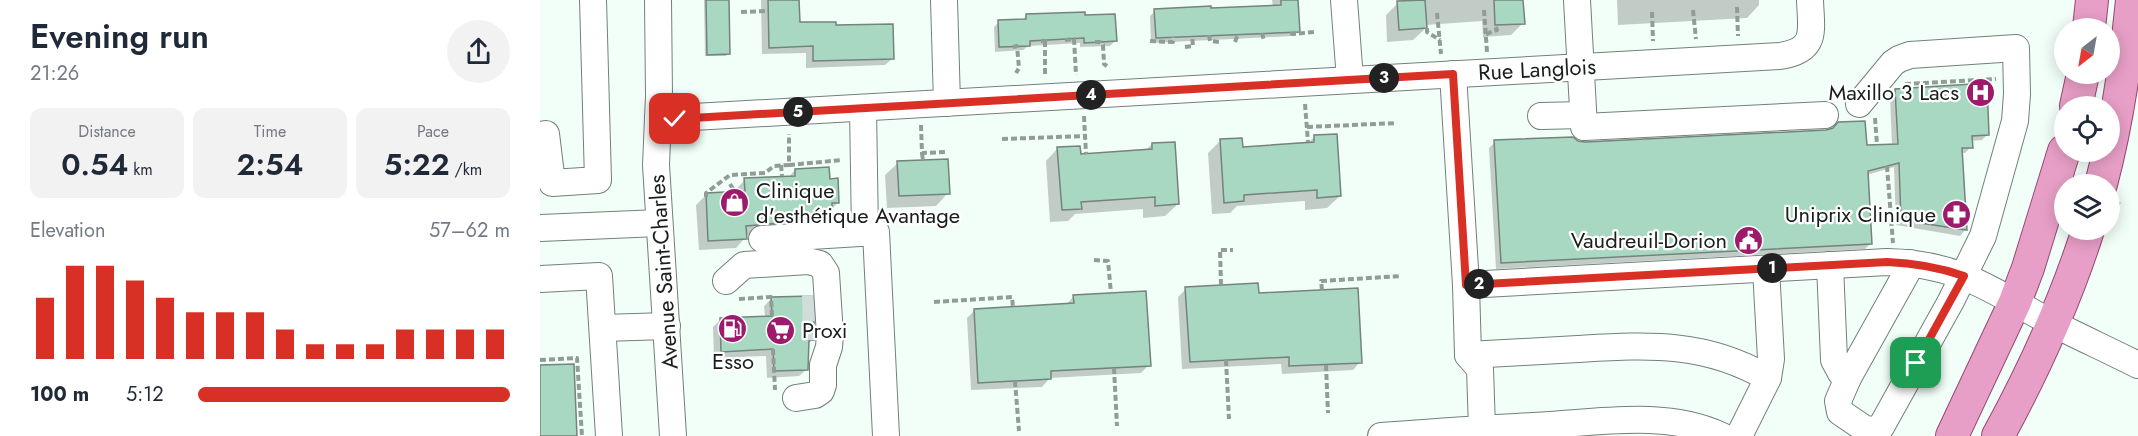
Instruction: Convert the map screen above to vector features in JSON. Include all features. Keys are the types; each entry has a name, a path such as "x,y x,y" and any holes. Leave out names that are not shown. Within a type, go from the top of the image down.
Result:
{"main road":[{"path":"2090,18 2092,0"},
{"path":"2111,174 2110,146 2122,85 2132,0"},
{"path":"1952,436 2015,302 2061,162"},
{"path":"1998,436 2032,373 2069,286 2094,240"}],"street":[{"path":"540,135 546,134 552,183 597,180 593,0"},
{"name":"Avenue Saint-Charles","path":"658,0 659,96 656,165 673,436"},
{"path":"944,0 947,103"},
{"path":"1344,0 1350,80"},
{"path":"1577,0 1584,127 1825,115"},
{"name":"Rue Langlois","path":"658,119 1350,80 1447,68 1580,67 1780,56 1804,48 1808,42 1811,28 1810,0"},
{"path":"1867,106 1899,58 2016,48 2018,94 2012,138 1983,236 1964,276 1881,427 1877,430 1865,429 1840,412 1838,401 1848,378 1906,274 1901,255"},
{"path":"1447,68 1466,285 1468,355 1480,369 1482,429"},
{"path":"863,108 865,233"},
{"path":"1541,117 1583,115"},
{"path":"540,228 659,223"},
{"path":"762,239 876,232 886,436"},
{"path":"1466,285 1830,265 1901,255 1964,276 2138,365"},
{"path":"814,262 815,295"},
{"path":"732,290 744,265 814,262 820,264 826,273 830,335 823,365 823,385 815,395 786,398"},
{"path":"1830,265 1834,360 1841,373 1848,378"},
{"path":"1381,436 1647,421 1676,423 1723,435 1768,378 1771,359 1766,269"},
{"path":"540,279 599,276 609,436"},
{"path":"603,328 667,326"},
{"path":"816,340 816,355 823,365"},
{"path":"1468,355 1663,345 1718,356 1751,368 1768,378"}],"path":[{"path":"1737,7 1738,44"},
{"path":"1484,10 1488,59"},
{"path":"1693,10 1696,46"},
{"path":"741,12 768,12"},
{"path":"1652,12 1654,49"},
{"path":"1437,13 1440,40 1447,68"},
{"path":"1486,34 1497,30 1495,25"},
{"path":"1427,28 1427,32 1440,40"},
{"path":"1292,32 1292,34 1315,32"},
{"path":"1262,33 1264,41"},
{"path":"1235,42 1238,34"},
{"path":"1209,35 1210,41 1219,42"},
{"path":"1185,47 1193,46 1192,36"},
{"path":"1150,42 1173,42 1173,37"},
{"path":"1065,40 1074,39 1077,82"},
{"path":"1045,41 1046,84"},
{"path":"1095,42 1103,45 1104,64 1107,66"},
{"path":"1013,46 1017,46 1019,68 1016,73"},
{"path":"1996,72 1997,86"},
{"path":"1895,85 1997,79"},
{"path":"1305,97 1308,142"},
{"path":"1867,106 1877,145"},
{"path":"1084,110 1086,154"},
{"path":"921,119 922,160"},
{"path":"1307,127 1397,123"},
{"path":"788,127 789,165"},
{"path":"1002,139 1085,136"},
{"path":"922,153 947,152"},
{"path":"706,197 706,194 730,175 765,173 774,166 781,165 838,161"},
{"path":"781,165 782,176"},
{"path":"1887,166 1891,218 1901,255"},
{"path":"730,184 735,192"},
{"path":"1891,218 1901,217"},
{"path":"1221,285 1220,250 1233,250"},
{"path":"1094,260 1108,261 1111,293"},
{"path":"1322,290 1321,282 1401,276"},
{"path":"732,290 771,297 772,316"},
{"path":"934,302 1012,297 1012,307"},
{"path":"773,349 786,398"},
{"path":"540,360 577,358 577,395 582,436"},
{"path":"1226,360 1229,419"},
{"path":"1326,365 1328,413"},
{"path":"1114,368 1117,426"},
{"path":"1015,381 1019,432"}],"building":[{"path":"706,0 729,0 730,54 707,55"},
{"path":"768,0 799,0 800,22 836,22 836,25 893,24 894,59 813,61 813,46 769,48"},
{"path":"1281,0 1298,0 1300,32 1156,38 1154,9 1281,5"},
{"path":"1425,0 1427,28 1399,30 1397,1"},
{"path":"1494,0 1523,0 1525,24 1495,25"},
{"path":"1085,12 1085,15 1115,14 1117,41 1084,43 1084,38 1030,41 1030,46 999,47 998,20 1026,19 1026,14"},
{"path":"1987,83 1989,135 1972,136 1973,148 1962,148 1967,230 1901,220 1899,163 1868,171 1872,244 1501,263 1494,140 1573,137 1585,142 1826,130 1833,128 1838,122 1865,121 1867,145 1898,144 1895,89"},
{"path":"1337,134 1341,196 1317,198 1317,190 1244,195 1244,201 1224,203 1220,139 1242,138 1243,147 1314,142 1314,135"},
{"path":"1175,142 1179,204 1155,206 1155,197 1081,202 1082,209 1062,210 1057,147 1080,146 1081,154 1152,149 1152,143"},
{"path":"948,159 950,194 899,196 897,161"},
{"path":"829,167 830,179 838,178 839,203 832,203 832,214 780,216 780,223 746,226 747,239 708,241 706,193 745,191 744,178 795,176 795,169"},
{"path":"1258,283 1259,293 1358,288 1362,363 1289,366 1289,357 1190,362 1185,287"},
{"path":"1146,291 1151,366 1051,371 1051,379 978,383 974,309 1074,303 1073,295"},
{"path":"812,296 815,340 809,340 808,370 774,371 773,349 721,352 720,318 772,316 771,297"},
{"path":"574,364 577,436 540,436 540,365"}],"tunnel":[{"path":"815,295 816,340"}],"place":[{"name":"Maxillo 3 Lacs","path":"1980,92"},
{"name":"Clinique d'esthétique Avantage","path":"735,203"},
{"name":"Uniprix Clinique","path":"1957,214"},
{"name":"Vaudreuil-Dorion","path":"1748,240"},
{"name":"Esso","path":"733,329"},
{"name":"Proxi","path":"781,330"}],"route":[{"path":"675,119 1453,74 1466,285 1887,262 1910,262 1941,268 1964,276 1916,363"}]}
